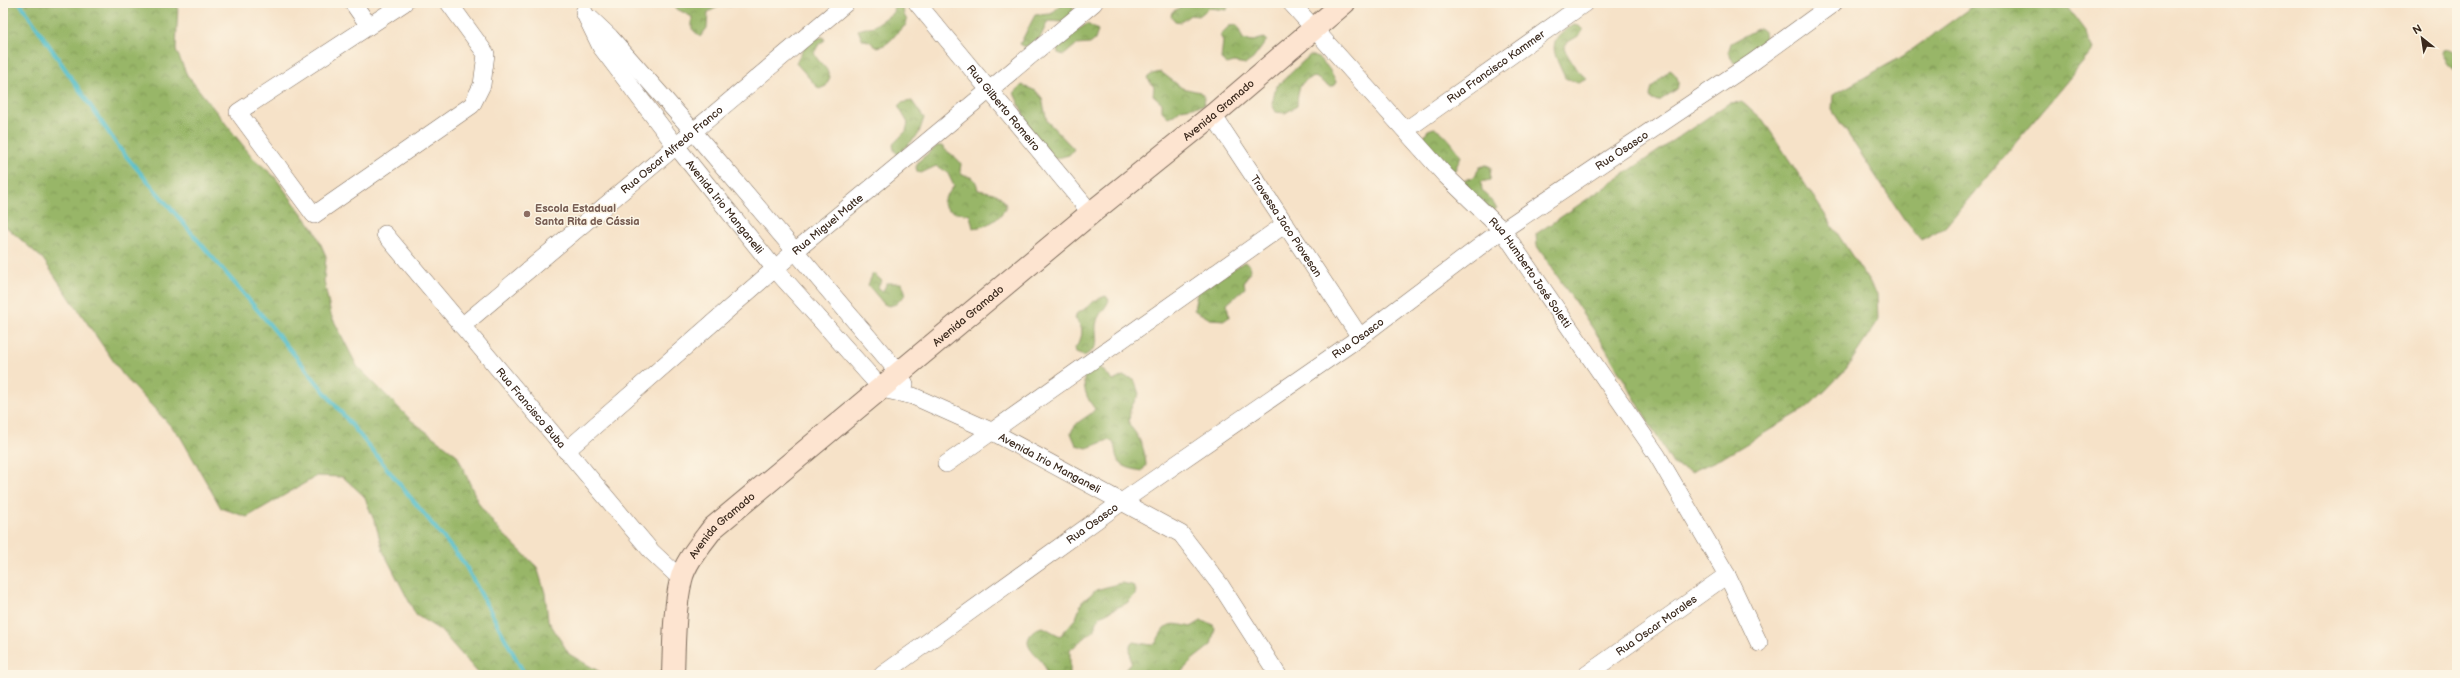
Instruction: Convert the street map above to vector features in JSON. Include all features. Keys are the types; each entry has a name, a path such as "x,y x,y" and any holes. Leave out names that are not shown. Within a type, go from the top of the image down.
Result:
{"street":[{"path":"353,3 368,26"},
{"path":"404,3 238,112 314,215 472,106 482,85 486,54 449,3"},
{"name":"Rua Oscar Alfredo Franco","path":"462,326 676,146 692,130 846,3"},
{"name":"Rua Gilberto Romeiro","path":"917,3 1091,213"},
{"name":"Rua Miguel Matte","path":"566,451 794,252 1094,3"},
{"name":"Rua Humberto José Soletti","path":"1291,3 1313,30 1445,174 1503,231 1657,455 1727,575 1759,643"},
{"name":"Avenida Gramado","path":"673,675 674,638 681,579 695,552 713,528 882,389 899,373 1091,213 1213,115 1344,3"},
{"name":"Rua Francisco Kammer","path":"1406,130 1584,3"},
{"name":"Rua Osasco","path":"882,675 1123,501 1360,336 1503,231 1753,62 1834,3"},
{"name":"Avenida Irio Manganelli","path":"581,8 610,37 692,130 794,252 899,373"},
{"name":"Avenida Irio Manganelli","path":"581,8 601,47 676,146 775,269 882,389"},
{"name":"Travessa Jaco Piovesan","path":"1213,115 1284,225 1360,336"},
{"path":"946,464 1284,225"},
{"name":"Rua Francisco Buba","path":"385,234 652,552 681,579"},
{"path":"899,373 913,396"},
{"name":"Avenida Irio Manganeli","path":"882,389 913,396 991,431 1182,534 1221,586 1278,675"},
{"name":"Rua Oscar Morales","path":"1586,675 1727,575"}],"green space":[{"path":"3,3 178,3 176,50 187,75 253,158 274,176 315,231 326,256 324,281 331,315 357,366 412,421 457,455 479,504 497,528 537,567 545,593 548,620 569,654 605,675 480,675 440,630 416,615 383,551 376,525 364,496 343,477 317,476 247,517 221,508 180,436 123,375 43,259 3,224"},
{"path":"673,3 744,3 730,6 722,5 708,12 707,28 700,37 692,29 692,17 677,9"},
{"path":"894,3 902,3 904,15 907,20 906,25 886,44 881,46 876,47 869,41 863,40 858,30 874,26 893,13"},
{"path":"1063,3 1073,3 1073,12 1062,22 1048,21 1040,38 1025,47 1020,44 1035,15 1051,14"},
{"path":"1181,3 1226,3 1228,5 1227,10 1209,8 1199,16 1190,15 1181,22 1175,21 1171,16 1172,12 1181,7"},
{"path":"1977,3 2064,3 2085,31 2094,49 1945,227 1921,240 1904,219 1832,110 1833,95 1903,56"},
{"path":"1087,24 1098,30 1095,40 1090,44 1076,45 1064,55 1058,53 1057,46 1060,41"},
{"path":"1237,25 1243,39 1253,41 1264,38 1267,40 1253,59 1246,64 1234,62 1227,64 1221,59 1223,41 1220,35 1229,26"},
{"path":"1574,25 1579,26 1583,30 1579,35 1567,43 1564,49 1576,69 1587,79 1578,83 1565,78 1554,48 1558,37"},
{"path":"1759,28 1765,33 1765,41 1749,50 1747,57 1742,63 1734,63 1728,53 1731,43"},
{"path":"823,37 825,40 819,44 814,53 827,70 830,77 826,86 819,89 796,63 809,43"},
{"path":"2449,49 2457,53 2457,72 2448,64 2442,53 2443,50"},
{"path":"1310,55 1318,58 1329,69 1336,82 1334,86 1329,86 1315,77 1309,78 1300,87 1297,106 1285,113 1276,112 1272,104 1276,87"},
{"path":"1670,70 1677,78 1677,89 1659,101 1652,100 1650,96 1652,87"},
{"path":"1161,72 1182,88 1200,92 1205,98 1204,105 1181,109 1174,115 1168,117 1162,111 1162,103 1153,95 1154,87 1147,78 1152,74"},
{"path":"1022,85 1036,91 1042,98 1047,121 1074,149 1069,155 1054,159 1024,124 1024,115 1014,93"},
{"path":"912,101 924,118 918,135 898,155 894,150 893,144 906,131 908,123 898,106 901,103"},
{"path":"1743,102 1763,120 1877,294 1878,321 1846,369 1805,409 1724,457 1691,472 1673,464 1600,339 1537,246 1536,234 1729,103"},
{"path":"1434,128 1445,135 1461,156 1455,170 1452,172 1425,141 1424,136 1428,130"},
{"path":"937,146 942,146 957,159 961,164 960,171 962,175 974,179 978,190 991,192 998,195 1004,201 1006,206 1004,211 993,222 973,228 970,215 950,210 943,201 954,186 947,172 936,166 921,173 917,171 916,167 919,161"},
{"path":"1486,165 1491,167 1490,180 1481,182 1482,190 1497,208 1492,211 1462,184 1465,180 1474,177 1480,167"},
{"path":"1244,262 1249,264 1251,269 1244,282 1245,288 1227,304 1229,317 1225,320 1210,319 1194,310 1197,293"},
{"path":"873,273 882,281 877,288 883,291 887,283 902,283 906,294 896,304 889,306 884,304 868,285"},
{"path":"1106,296 1109,300 1096,324 1097,339 1094,347 1091,352 1084,356 1076,353 1075,348 1080,341 1082,333 1082,329 1075,319 1077,313 1085,309 1096,300"},
{"path":"1099,366 1113,381 1123,376 1134,379 1139,394 1130,409 1129,425 1136,434 1143,448 1146,465 1142,471 1128,468 1121,464 1117,458 1113,442 1108,440 1087,448 1076,445 1071,433 1073,428 1079,422 1095,409 1089,401 1084,387 1084,377 1085,372 1092,367"},
{"path":"1121,583 1132,585 1136,590 1135,595 1127,603 1100,616 1093,631 1070,650 1070,675 1046,675 1044,665 1029,646 1028,642 1032,633 1043,627 1060,636 1076,618 1082,602 1096,590"},
{"path":"1201,621 1212,624 1215,628 1211,645 1192,660 1179,675 1120,675 1131,663 1130,646 1134,642 1151,645 1156,643 1163,631 1169,625 1178,624 1191,627"}],"waterway":[{"path":"20,3 120,149 266,320 464,563 525,675"}],"place":[{"name":"Escola Estadual Santa Rita de Cássia","path":"527,214"}]}
